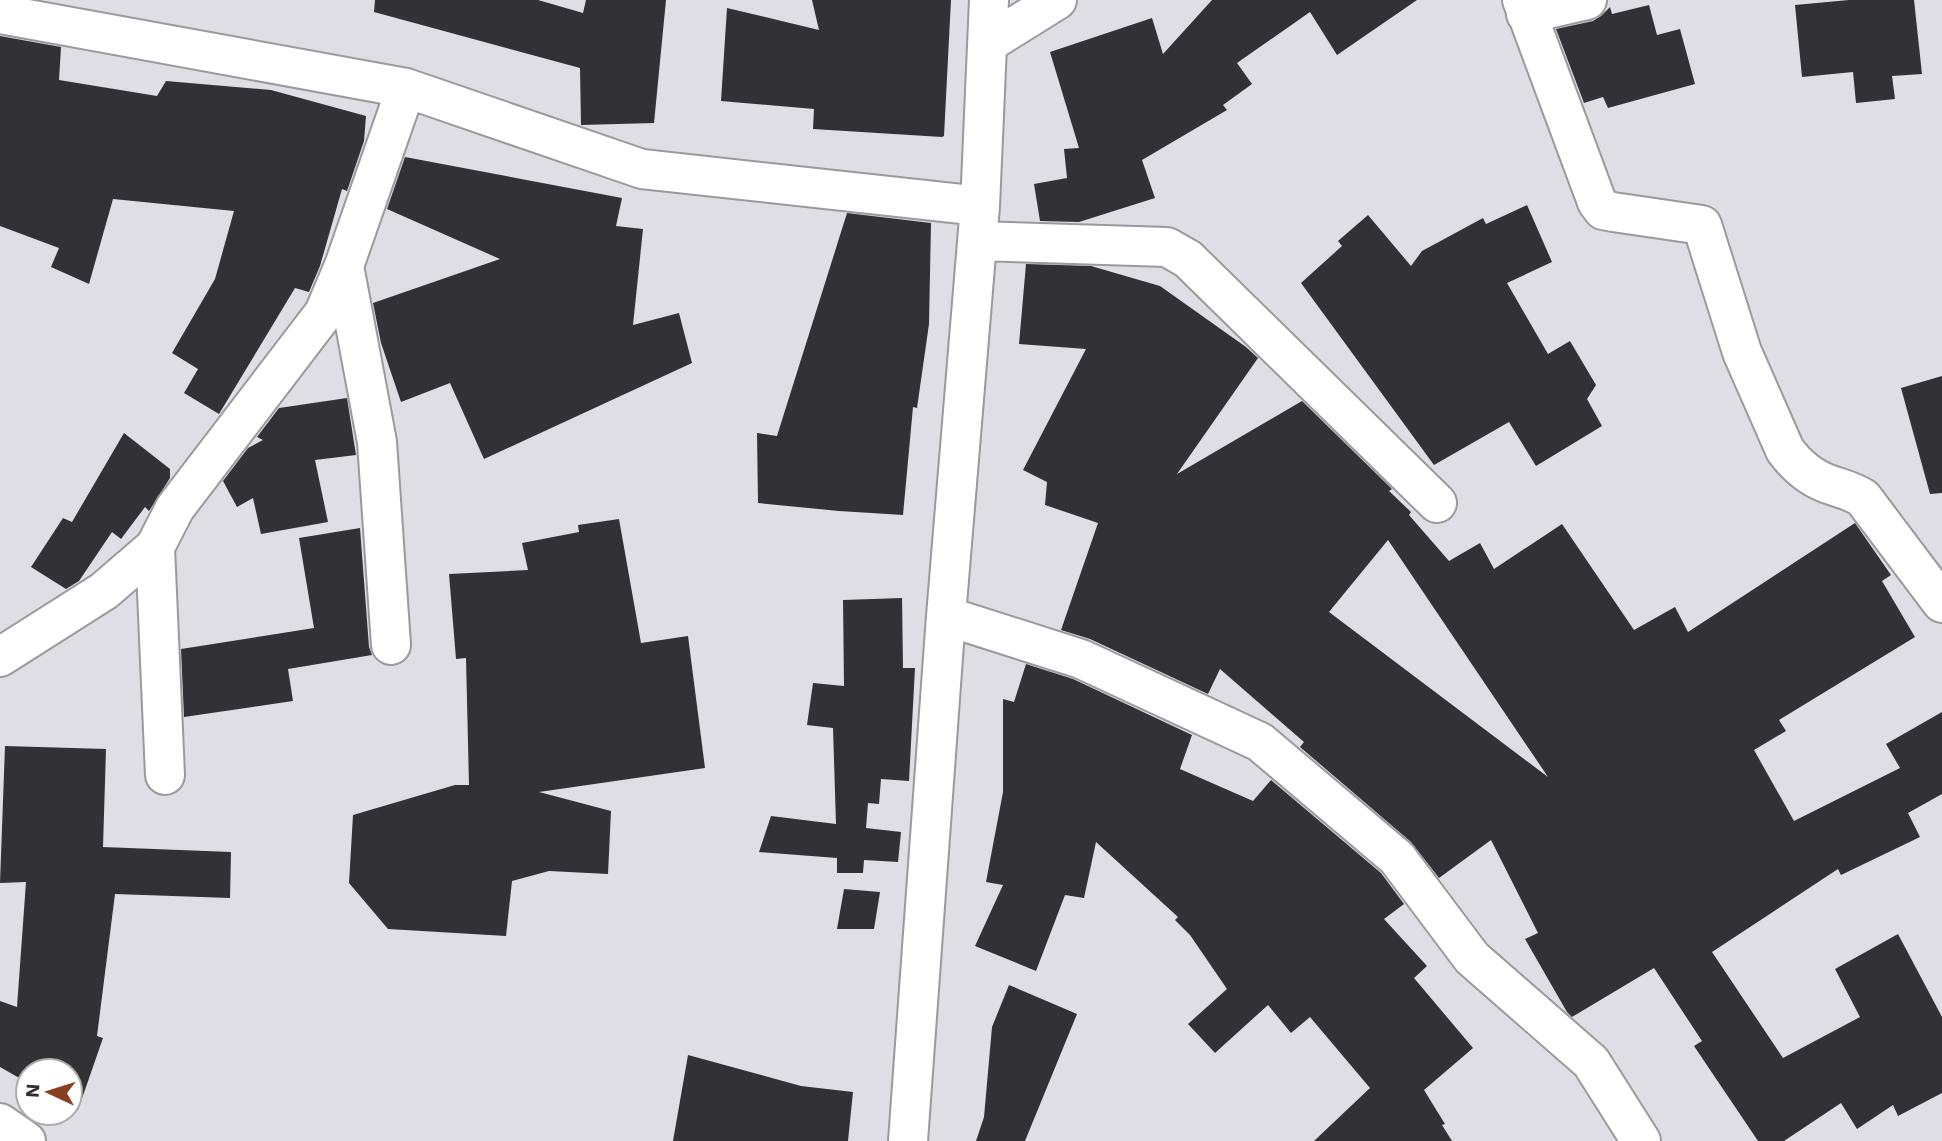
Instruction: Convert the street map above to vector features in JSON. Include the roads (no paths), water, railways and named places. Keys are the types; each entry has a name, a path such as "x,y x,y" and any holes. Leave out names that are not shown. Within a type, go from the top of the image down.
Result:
{"street":[{"path":"908,1141 978,223 989,0"},
{"path":"988,43 1057,0"},
{"path":"1587,0 1524,7 1597,202 1603,210 1702,225 1741,352 1785,450 1794,463 1809,474 1828,484 1847,488 1863,498 1942,603"},
{"path":"0,14 406,88 642,169 978,223 1167,247 1188,259 1437,503"},
{"path":"0,657 104,591 155,547 175,508 324,313 344,266 406,88"},
{"path":"344,266 377,442 391,645"},
{"path":"155,547 165,775"},
{"path":"946,616 1081,659 1260,742 1397,858 1472,958 1591,1062 1640,1141"},
{"path":"0,1123 26,1141"}]}
